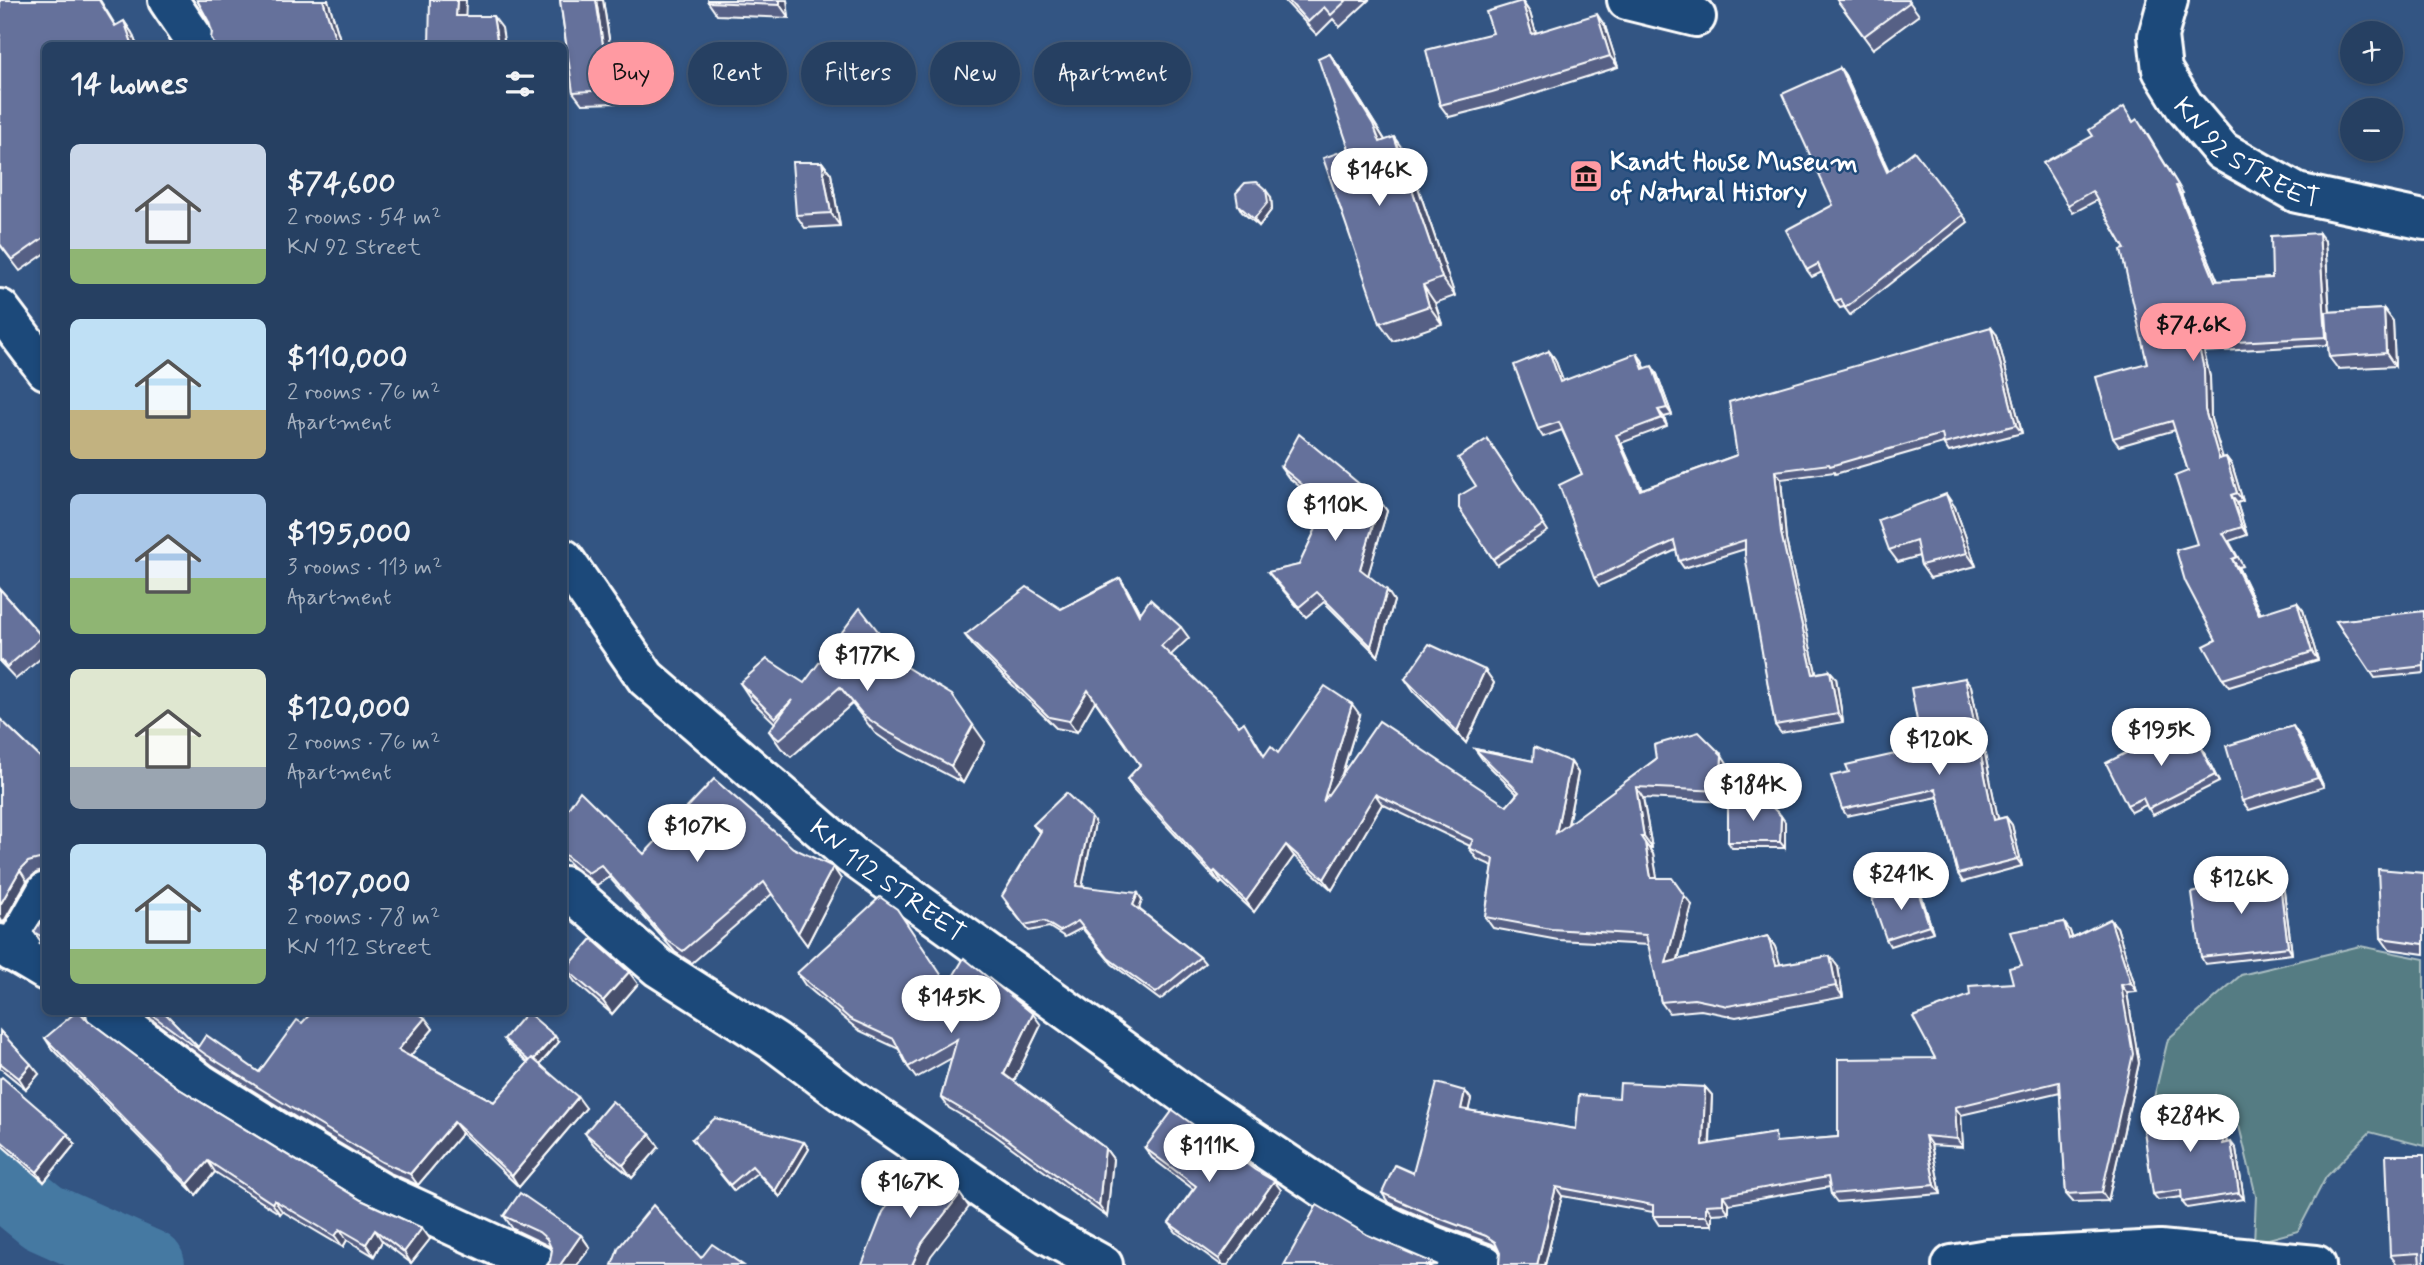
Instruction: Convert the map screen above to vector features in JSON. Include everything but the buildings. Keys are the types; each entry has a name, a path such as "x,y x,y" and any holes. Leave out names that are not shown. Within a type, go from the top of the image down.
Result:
{"street":[{"path":"168,0 196,42"},
{"path":"1627,0 1696,17"},
{"name":"KN 92 STREET","path":"2168,0 2158,36 2161,70 2185,107 2222,151 2297,193 2424,220"},
{"path":"0,309 42,365"},
{"name":"KN 112 STREET","path":"567,563 646,678 851,855 1193,1101 1352,1206 1432,1245 1485,1265"},
{"path":"567,889 659,968 775,1042 851,1099 1046,1234 1103,1265"},
{"path":"42,898 6,948 42,969"},
{"path":"110,1015 200,1083 380,1192 539,1265"},
{"path":"1952,1265 1988,1259 2160,1250 2316,1265"}],"green space":[{"path":"2360,946 2424,959 2424,1146 2370,1132 2326,1177 2298,1231 2254,1243 2256,1196 2239,1126 2225,1103 2153,1102 2168,1039 2241,975"}],"waterway":[{"path":"0,1182 43,1217 150,1265"}],"place":[{"name":"Kandt House Museum of Natural History","path":"1586,176"}]}
